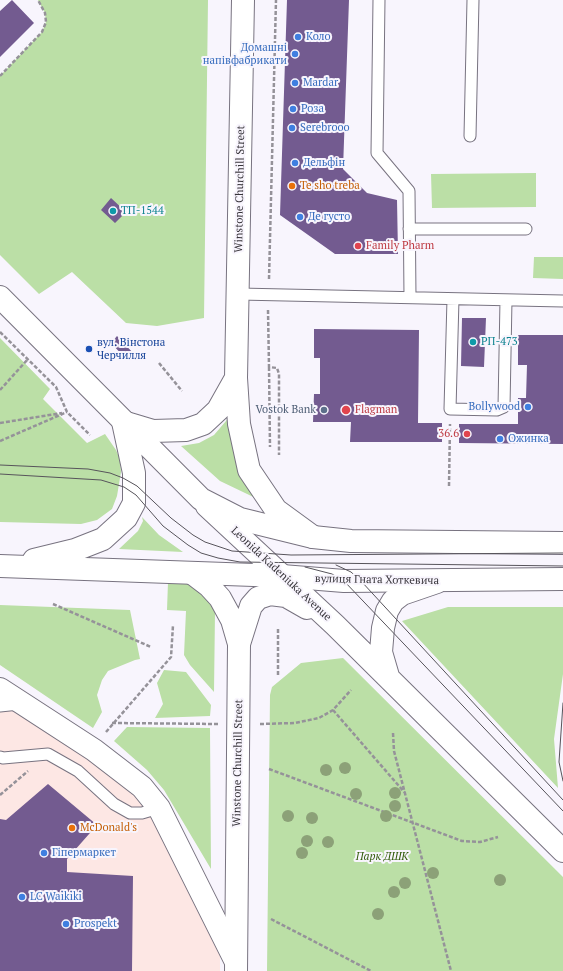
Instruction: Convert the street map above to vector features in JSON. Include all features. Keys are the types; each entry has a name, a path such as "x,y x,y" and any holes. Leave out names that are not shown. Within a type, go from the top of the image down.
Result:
{"main road":[{"name":"Winstone Churchill Street","path":"243,0 239,294 236,378 239,424 249,470 276,510 313,537"},
{"name":"Leonida Kadeniuka Avenue","path":"0,297 201,499 388,676 563,852"},
{"path":"5,566 75,550 103,539 126,518 134,503 134,473 123,422 153,431 186,430 203,424 218,410 236,378"},
{"path":"201,499 240,519 313,537 351,542 563,543"},
{"name":"вулиця Гната Хоткевича","path":"5,566 282,576 344,581 563,579"},
{"name":"Winstone Churchill Street","path":"192,573 210,586 220,598 232,620 239,644 236,966"},
{"path":"388,676 381,652 382,628 387,611 393,601 402,594 440,581"},
{"path":"239,644 251,606 258,598 270,594 286,596 335,625"},
{"path":"0,689 94,750 142,787 159,808 236,966"}],"lane":[{"path":"379,0 377,153 409,191 410,297"},
{"path":"470,136 473,0"},
{"path":"409,229 526,229"},
{"path":"239,294 563,300"},
{"path":"453,299 450,409 497,410 504,406 506,300"},
{"path":"0,706 7,704 22,704"},
{"path":"0,757 48,754 78,770 114,804 130,813 142,813 159,808"}],"path":[{"path":"0,76 42,32 46,22 45,13 38,0"},
{"path":"270,447 268,294 276,0"},
{"path":"0,332 56,387 67,412 90,435"},
{"path":"0,390 28,359"},
{"path":"158,363 182,391"},
{"path":"269,367 277,368 279,374 279,455"},
{"path":"449,486 450,409"},
{"path":"0,423 67,412"},
{"path":"0,440 67,412"},
{"path":"53,604 150,647"},
{"path":"94,750 112,723 171,657 173,625"},
{"path":"278,629 278,676"},
{"path":"112,723 238,724 302,722 319,718 333,710 351,690"},
{"path":"333,710 405,794"},
{"path":"393,732 394,751 451,971"},
{"path":"269,769 462,841 480,842 498,837"},
{"path":"271,918 371,971"}],"shaded area":[{"path":"0,694 152,806 220,955 220,971 0,971"}],"green space":[{"path":"38,0 208,0 204,318 157,326 126,323 72,272 39,294 0,255 0,76 42,32 46,22 45,13"},
{"path":"536,173 536,207 432,208 431,174"},
{"path":"534,257 563,257 563,279 533,278"},
{"path":"0,338 50,389 43,399 87,443 105,434 116,450 120,459 121,472 117,496 112,509 97,520 81,524 0,522"},
{"path":"236,402 268,504 220,481 181,446 199,443 214,435 226,421"},
{"path":"142,517 159,535 183,552 119,549 138,531 143,521"},
{"path":"168,582 187,583 209,599 215,612 214,692 190,665 184,655 186,611 167,610"},
{"path":"0,605 130,610 140,659 108,671 102,680 97,695 102,712 93,728 0,665"},
{"path":"448,607 563,607 563,674 554,739 558,788 402,621"},
{"name":"Парк ДШК","path":"343,658 563,877 563,971 267,971 270,695 272,687 301,663"},
{"path":"164,670 186,672 211,705 210,716 155,718 163,704 157,683"},
{"path":"127,727 210,728 211,869 164,790 147,770 114,741"}],"building":[{"path":"12,0 34,23 0,57 0,11"},
{"path":"287,0 349,0 343,169 367,193 397,200 398,254 335,254 280,215"},
{"name":"ТП-1544","path":"111,198 126,212 115,223 101,210"},
{"name":"РП-473","path":"462,318 486,318 484,367 461,366"},
{"path":"314,329 419,330 418,423 442,423 442,442 350,442 351,422 313,422 314,394 320,394 320,358 314,358"},
{"path":"518,335 563,335 563,444 459,443 459,424 518,424 518,398 526,398 527,365 518,365"},
{"path":"117,336 134,354 127,360 111,343"},
{"name":"Prospekt","path":"48,784 97,825 67,859 67,872 133,876 132,971 0,971 0,819 6,820"}],"tram line":[{"path":"0,465 88,469 110,473 137,486 171,518 193,535 205,542 232,551 291,555 563,553"},
{"path":"0,474 101,480 124,487 136,495 163,526 188,545 201,553 240,562 563,566"},
{"path":"336,565 351,572 361,581 563,800"},
{"path":"305,567 332,574 344,581 563,811"},
{"path":"563,703 559,762 563,781"}],"place":[{"name":"Коло","path":"298,37"},
{"name":"Домашні напівфабрикати","path":"295,54"},
{"name":"Mardar","path":"295,83"},
{"name":"Роза","path":"293,109"},
{"name":"Serebrooo","path":"292,128"},
{"name":"Дельфін","path":"295,163"},
{"name":"Te sho treba","path":"292,186"},
{"name":"ТП-1544","path":"113,211"},
{"name":"Де густо","path":"300,217"},
{"name":"Family Pharm","path":"358,246"},
{"name":"РП-473","path":"473,342"},
{"name":"вул. Вінстона Черчилля","path":"89,349"},
{"name":"Bollywood","path":"528,407"},
{"name":"Vostok Bank","path":"324,410"},
{"name":"Flagman","path":"346,410"},
{"name":"36.6","path":"467,434"},
{"name":"Ожинка","path":"500,439"},
{"name":"McDonald's","path":"72,828"},
{"name":"Гіпермаркет","path":"44,853"},
{"name":"LC Waikiki","path":"22,897"},
{"name":"Prospekt","path":"66,924"}]}
